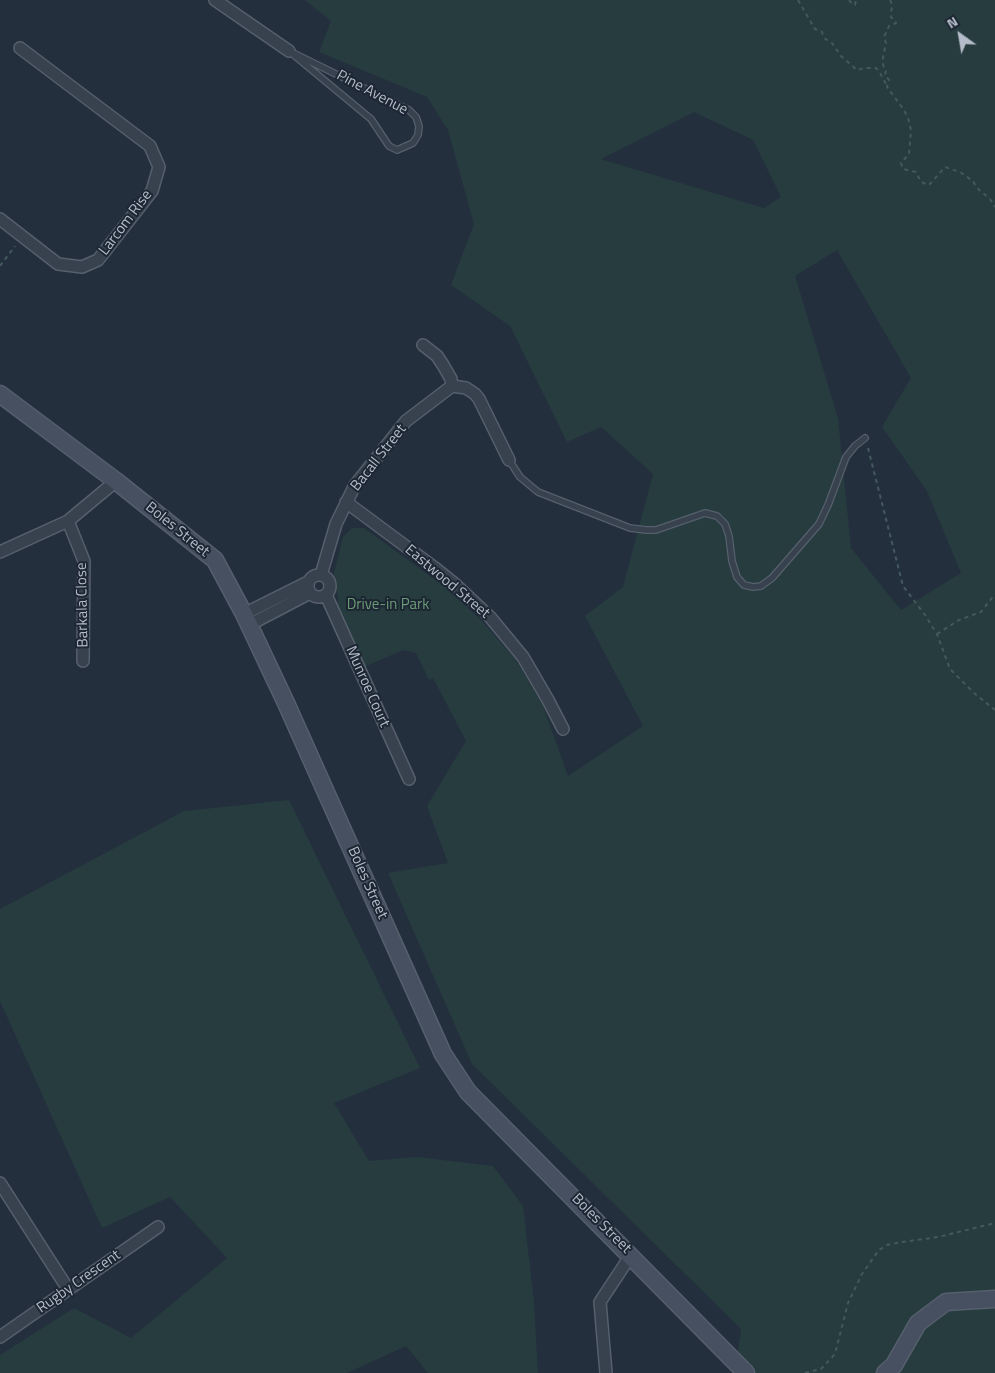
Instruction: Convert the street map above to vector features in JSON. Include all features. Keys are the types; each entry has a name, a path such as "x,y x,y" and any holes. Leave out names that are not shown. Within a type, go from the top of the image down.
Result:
{"street":[{"name":"Pine Avenue","path":"215,0 289,51"},
{"name":"Larcom Rise","path":"0,219 58,264 82,267 98,260 152,191 158,168 150,146 20,48"},
{"path":"422,345 437,356 451,379 452,386 466,388 475,394 510,460"},
{"name":"Bacall Street","path":"321,575 330,544 346,502 365,470 406,421 452,386"},
{"name":"Boles Street","path":"1,398 116,481 215,560 286,704 443,1054 468,1092 746,1373"},
{"path":"0,552 68,521 116,481"},
{"name":"Eastwood Street","path":"346,502 435,568 490,617 523,657 562,728"},
{"name":"Barkala Close","path":"68,521 84,561 83,661"},
{"path":"246,620 309,588 314,576 321,575 330,584 326,595 317,597 309,588"},
{"name":"Munroe Court","path":"326,595 409,779"},
{"path":"0,1183 68,1289"},
{"name":"Rugby Crescent","path":"0,1337 158,1227"},
{"path":"606,1373 600,1302 631,1255"},
{"path":"885,1373 894,1365 918,1323 946,1302 995,1299"}],"lane":[{"name":"Pine Avenue","path":"289,51 409,110 416,117 419,126 418,135 413,143 397,150 389,146 371,119 289,51"},
{"path":"510,460 520,477 538,492 630,528 656,530 699,515 711,514 717,516 725,524 729,536 732,561 737,577 744,585 753,587 761,586 772,578 819,524 846,457 865,438"}],"path":[{"path":"798,0 815,29 822,32 824,38 832,43 841,56 857,70 876,68 885,80 887,87 908,118 911,130 909,154 901,163 903,169 916,172 921,182 929,185 945,167 960,172 973,181 995,207"},
{"path":"849,0 852,4 856,5 856,0"},
{"path":"887,87 889,80 885,75 886,70 882,57 886,43 884,37 889,26 896,23 891,17 892,4 890,0"},
{"path":"0,266 23,237"},
{"path":"865,438 903,586 937,634 950,669 974,693 995,710"},
{"path":"937,634 960,620 980,612 995,594"},
{"path":"806,1373 821,1369 835,1354 848,1303 862,1274 879,1250 887,1245 938,1237 995,1223"}],"green space":[{"name":"Drive-in Park","path":"305,0 995,0 995,1373 735,1373 741,1329 472,1064 388,873 448,863 427,806 466,741 433,678 429,680 416,653 403,650 364,667 337,608 338,597 333,577 343,537 352,528 364,528 445,587 480,619 516,660 543,706 568,776 643,726 585,616 623,587 653,474 601,427 567,442 510,326 451,285 474,224 448,130 427,97 319,52 331,21","holes":["694,112 753,140 781,197 764,208 601,159","837,250 911,378 882,427 927,491 961,573 901,610 851,548 838,418 795,276"]},
{"path":"289,800 420,1068 334,1103 369,1161 417,1157 493,1166 523,1206 534,1302 538,1373 428,1373 406,1346 347,1373 0,1373 0,1355 74,1308 131,1338 227,1258 170,1197 102,1228 0,1001 0,909 184,811"}]}
